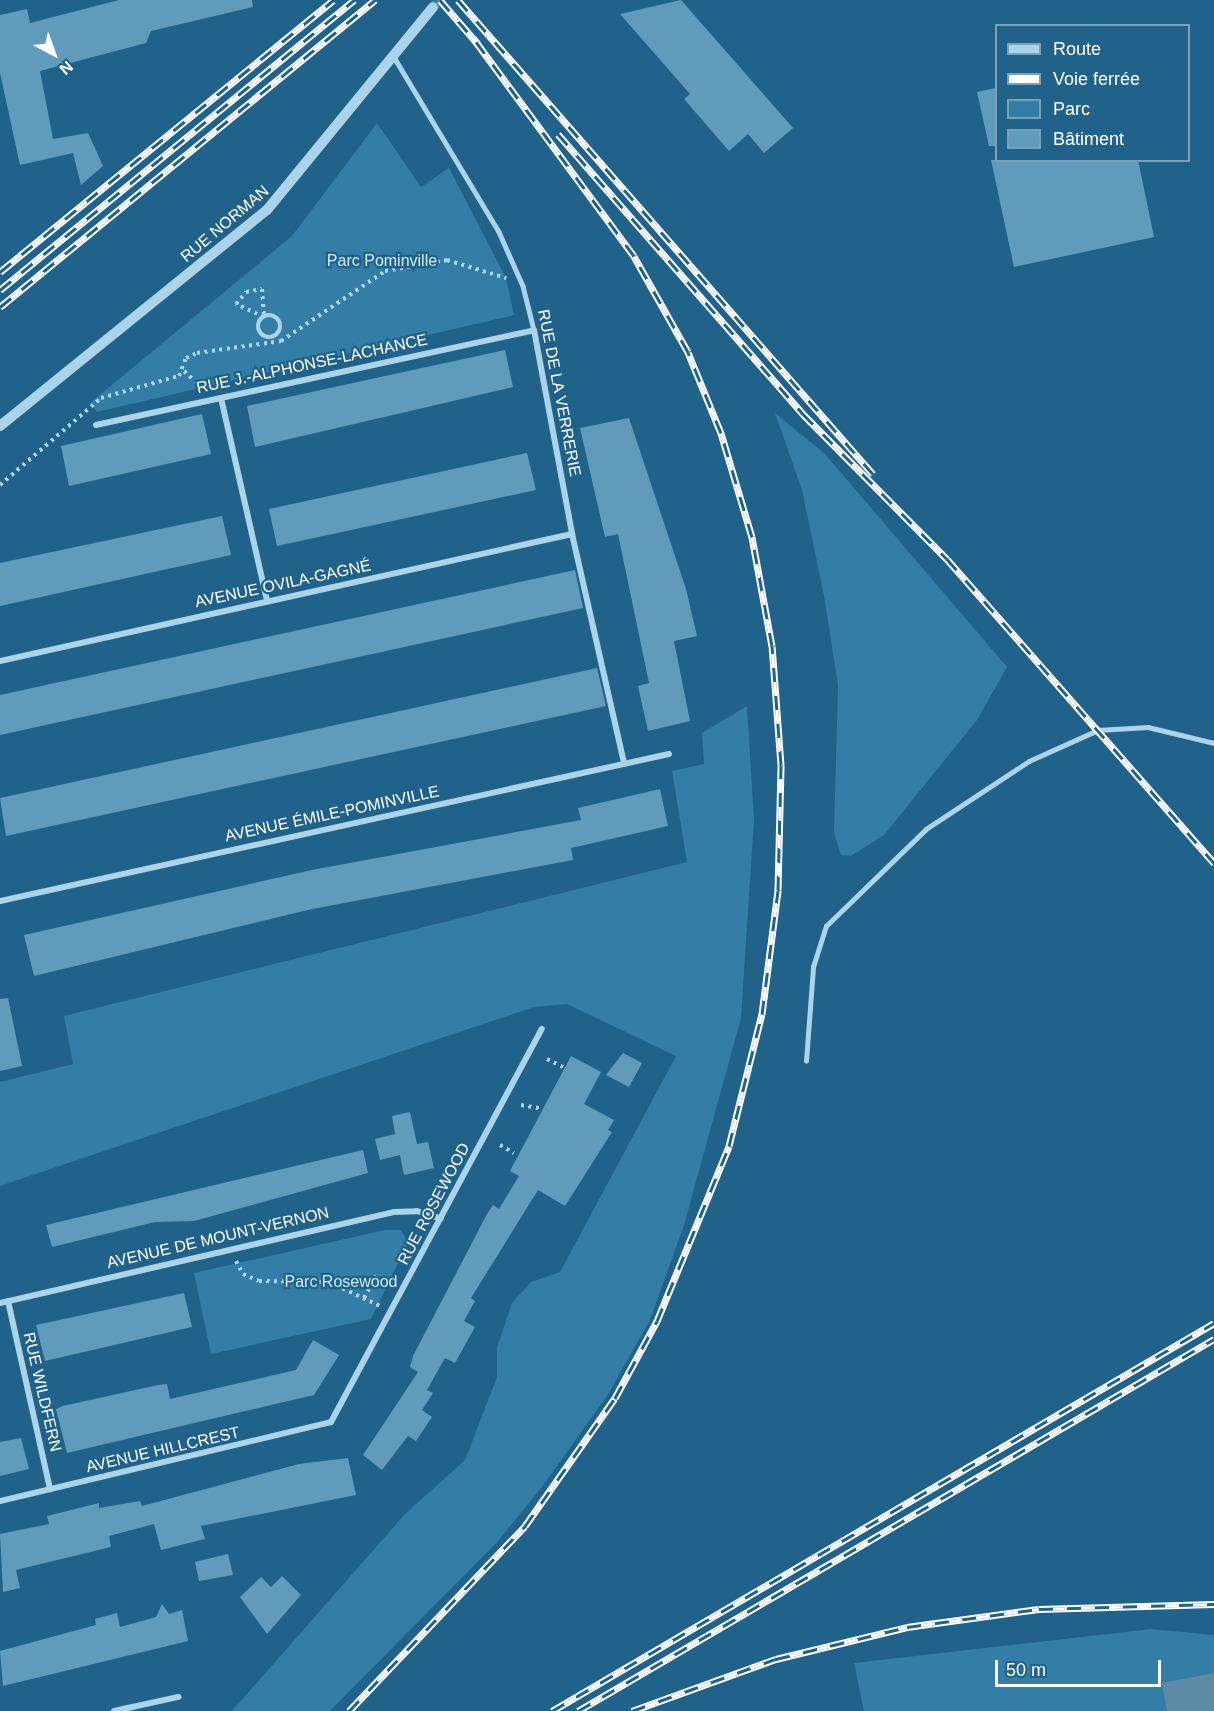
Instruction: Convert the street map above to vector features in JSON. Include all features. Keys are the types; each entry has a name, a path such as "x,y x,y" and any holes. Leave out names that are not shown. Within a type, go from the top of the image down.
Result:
{"street":[{"name":"RUE NORMAN","path":"0,426 267,210 433,7"},
{"name":"RUE J.-ALPHONSE-LACHANCE","path":"96,425 534,330"},
{"name":"RUE DE LA VERRERIE","path":"534,330 572,534 624,763"},
{"path":"221,398 267,601"},
{"name":"AVENUE OVILA-GAGNÉ","path":"0,661 572,534"},
{"name":"AVENUE ÉMILE-POMINVILLE","path":"0,900 669,754"},
{"name":"RUE ROSEWOOD","path":"331,1422 542,1029"},
{"name":"AVENUE DE MOUNT-VERNON","path":"0,1303 394,1212 417,1211 441,1219"},
{"name":"RUE WILDFERN","path":"8,1301 51,1489"},
{"name":"AVENUE HILLCREST","path":"0,1501 331,1422"},
{"path":"114,1711 178,1696"}],"lane":[{"name":"RUE DE LA VERRERIE","path":"394,57 499,232 523,286 534,330"},
{"path":"806,1061 813,967 826,926 926,829 1029,761 1101,729 1148,727 1214,743"}],"path":[{"path":"0,485 101,398 179,375 186,358 196,353 275,344 340,304 374,276 422,260 472,264 506,278"},
{"path":"259,328 264,317 262,289 246,292 236,304 264,317 278,317 280,327 272,336"},
{"path":"340,304 346,309"},
{"path":"253,328 259,328 272,336 275,344"},
{"path":"547,1059 565,1068"},
{"path":"521,1106 543,1109"},
{"path":"500,1145 514,1153"},
{"path":"236,1260 243,1274 259,1281 318,1282 380,1306"},
{"path":"364,1298 378,1273"}],"green space":[{"name":"Parc Pominville","path":"377,123 421,187 449,168 506,278 514,315 97,412 90,403 292,236"},
{"path":"775,413 825,454 1007,667 977,720 884,835 851,856 841,855 834,833 838,685 824,596 802,490"},
{"path":"747,706 754,820 741,1018 684,1225 650,1320 607,1396 542,1487 498,1541 330,1711 232,1711 405,1514 465,1460 497,1377 497,1348 512,1303 531,1282 560,1272 676,1056 567,1004 534,1007 0,1186 0,1082 73,1064 64,1016 687,862 672,771 704,764 702,733"},
{"name":"Parc Rosewood","path":"385,1230 401,1230 408,1243 371,1319 211,1354 194,1273"},
{"path":"1151,1629 1214,1635 1214,1711 864,1711 854,1663"}],"shaded area":[{"path":"1214,1673 1214,1711 1167,1711 1162,1683"}],"building":[{"path":"119,0 252,0 253,7 151,31 146,43 40,71 53,139 88,133 103,166 81,185 73,153 20,165 0,73 0,15 27,9 30,23"},
{"path":"681,0 793,128 764,153 748,134 729,151 684,99 690,94 620,14"},
{"path":"995,88 995,146 989,146 977,92"},
{"path":"991,160 995,162 1138,162 1154,237 1014,267"},
{"path":"505,350 513,387 255,447 247,406"},
{"path":"202,414 211,454 69,486 61,446"},
{"path":"629,418 686,589 697,636 674,641 690,721 648,731 638,686 649,683 618,534 605,537 580,428"},
{"path":"527,453 536,490 277,546 269,509"},
{"path":"222,516 231,555 0,606 0,563"},
{"path":"575,570 583,608 0,735 0,695"},
{"path":"597,668 606,706 6,836 0,798"},
{"path":"660,789 668,826 571,848 573,860 312,909 34,976 24,935 312,870 581,820 578,808"},
{"path":"8,998 22,1066 0,1071 0,999"},
{"path":"623,1053 642,1063 629,1087 606,1075"},
{"path":"571,1056 601,1072 584,1104 614,1120 608,1130 612,1132 565,1206 538,1190 471,1298 475,1301 464,1321 475,1327 455,1363 445,1358 427,1390 433,1393 422,1410 432,1417 416,1441 408,1436 382,1470 363,1455 418,1372 410,1367 413,1356 487,1214 493,1205 499,1209 519,1176 510,1171"},
{"path":"410,1112 417,1144 428,1142 434,1168 404,1175 400,1155 380,1160 375,1139 395,1134 392,1116"},
{"path":"363,1150 368,1173 194,1221 155,1222 52,1247 46,1225"},
{"path":"184,1293 192,1327 45,1361 36,1325"},
{"path":"313,1340 339,1355 314,1395 67,1453 56,1409 167,1384 170,1399 296,1370"},
{"path":"21,1438 29,1469 0,1476 0,1442"},
{"path":"348,1458 356,1495 201,1526 205,1539 161,1550 154,1524 109,1536 111,1547 16,1570 20,1588 3,1592 0,1534 49,1524 47,1516 99,1503 99,1508 140,1501 142,1506 299,1464"},
{"path":"228,1554 233,1575 199,1581 195,1562"},
{"path":"282,1576 301,1595 267,1634 240,1597 261,1577 271,1587"},
{"path":"162,1604 169,1614 182,1610 188,1641 3,1686 0,1651 96,1625 95,1619 117,1613 120,1627 156,1617"}],"tunnel":[{"path":"433,7 441,0"}],"railway":[{"path":"0,272 333,0"},
{"path":"0,290 354,0"},
{"path":"0,307 375,0"},
{"path":"440,0 478,44"},
{"path":"458,0 873,474"},
{"path":"349,1711 525,1526 615,1398 657,1321 729,1146 762,1014 778,890 781,765 772,646 752,537 721,433 688,352 634,256 473,38"},
{"path":"558,134 803,414 947,559 1214,863"},
{"path":"552,1711 1214,1323"},
{"path":"578,1711 1214,1339"},
{"path":"632,1711 776,1659 907,1627 1039,1609 1214,1604"}]}
